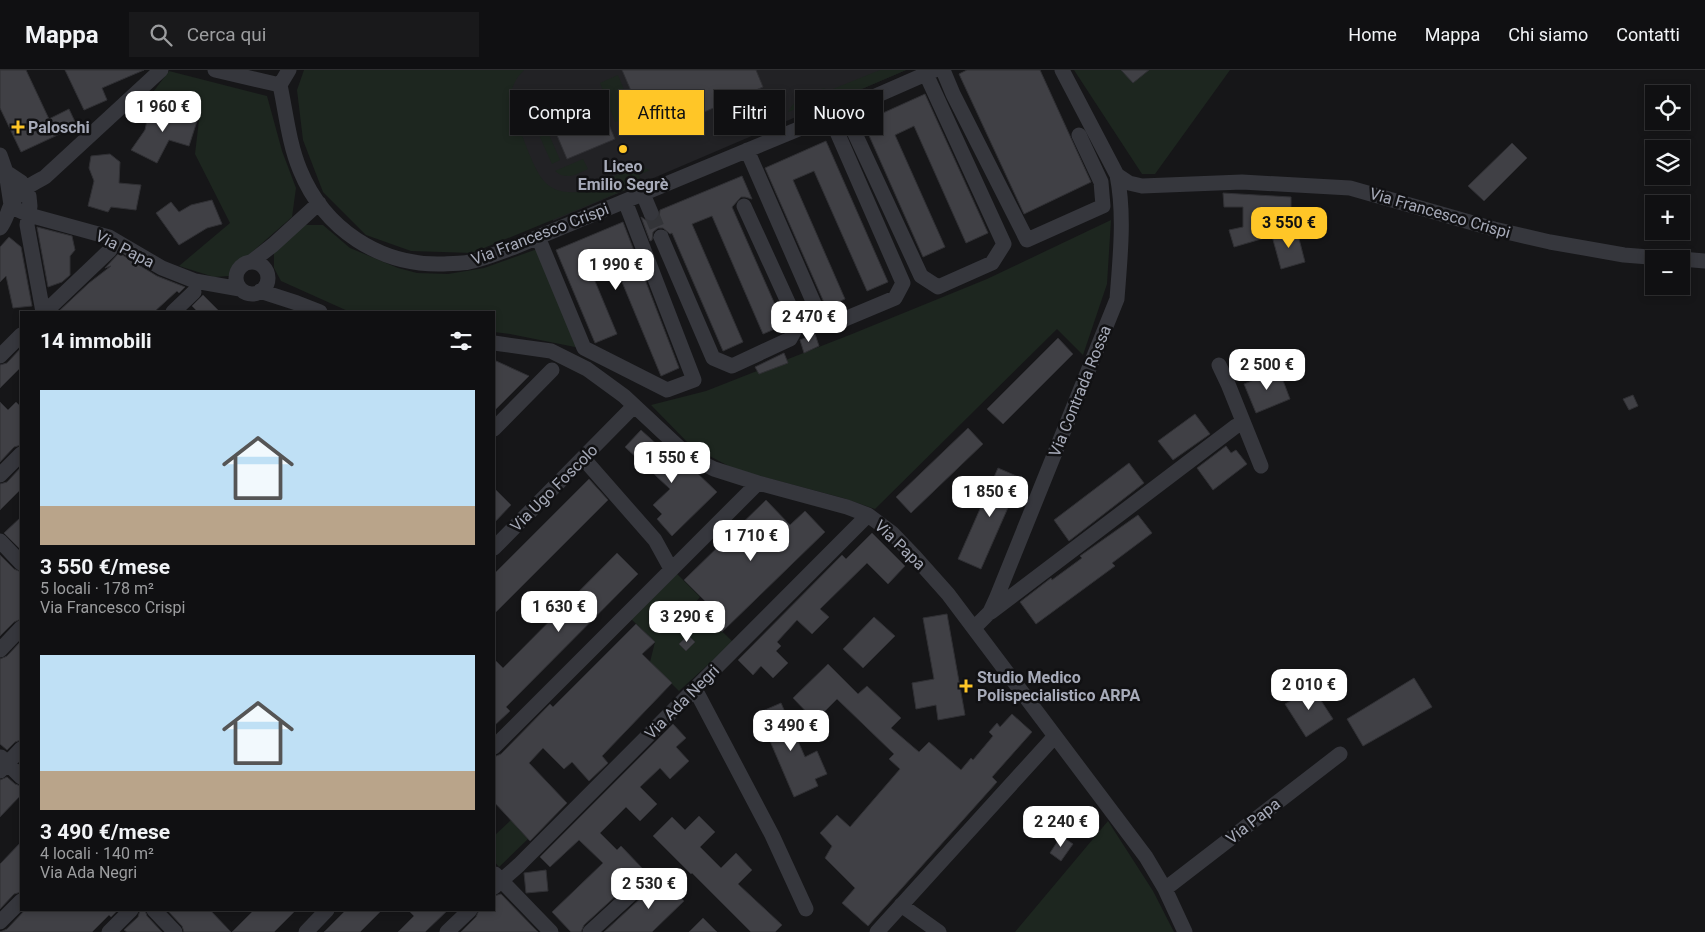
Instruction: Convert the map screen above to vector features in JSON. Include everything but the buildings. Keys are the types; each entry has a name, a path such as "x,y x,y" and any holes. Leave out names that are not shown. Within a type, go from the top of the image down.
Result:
{"street":[{"path":"1,226 11,205 25,188 45,177 161,70"},
{"path":"215,70 280,85 290,70"},
{"path":"943,70 953,94 1027,240 1103,206 1101,182 1079,135"},
{"path":"1062,70 1117,175"},
{"path":"848,135 921,276 938,287 992,263 1004,244 930,72"},
{"name":"Via Francesco Crispi","path":"883,93 930,72"},
{"name":"Via Francesco Crispi","path":"280,85 292,145 300,170 308,187 319,203 335,222 352,236 388,256 426,264 468,263 512,248 795,130"},
{"path":"747,150 819,315 834,324 895,298 903,283 846,135"},
{"path":"0,155 6,172 11,205"},
{"path":"6,172 20,182 29,196 29,215 44,311"},
{"name":"Via Francesco Crispi","path":"1117,175 1129,184 1142,186 1242,182 1350,188 1494,229 1550,242 1624,255 1645,257"},
{"name":"Via Contrada Rossa","path":"993,606 1117,299 1121,249 1121,200 1117,175"},
{"path":"1,226 15,218 22,219 29,215 45,177"},
{"path":"642,194 651,213"},
{"path":"538,237 584,348 667,390 694,380 625,201"},
{"path":"317,311 260,292 250,294 240,289 236,281 238,270 273,246 319,203"},
{"name":"Via Papa","path":"11,205 29,215 109,237 162,268 195,281 240,289"},
{"path":"661,237 713,358 732,366 790,339 798,324 744,206"},
{"path":"260,292 264,288 267,274 267,257 273,246"},
{"path":"45,311 110,250"},
{"path":"1690,260 1705,261"},
{"path":"251,262 257,263 297,303"},
{"path":"174,311 194,292"},
{"path":"0,356 20,336"},
{"name":"Via Papa","path":"495,343 551,351 586,369 604,380 685,453 714,469 847,507 868,515 892,533 948,594 1146,858 1166,889 1186,932"},
{"path":"1219,365 1261,466"},
{"path":"495,428 552,370"},
{"name":"Via Ugo Foscolo","path":"495,547 634,406"},
{"name":"Via Contrada Rossa","path":"974,628 993,606 1236,426"},
{"path":"0,475 20,455"},
{"path":"583,458 655,540 672,569"},
{"path":"495,745 758,483"},
{"name":"Via Ada Negri","path":"496,880 519,865 868,515"},
{"path":"0,541 20,562"},
{"path":"0,650 20,629"},
{"path":"695,689 772,835 806,909"},
{"path":"877,932 1055,736"},
{"path":"20,750 2,763 20,776"},
{"name":"Via Papa","path":"1166,889 1340,754"},
{"path":"590,932 652,876"},
{"path":"496,880 551,932"},
{"path":"0,922 20,902"},
{"path":"901,904 939,932"},
{"path":"109,932 130,911"},
{"path":"155,911 175,932"},
{"path":"306,932 326,911"},
{"path":"448,932 469,911"}],"shaded area":[{"path":"304,70 524,70 510,90 510,135 522,135 535,167 548,185 560,191 577,192 633,168 641,167 650,170 639,175 642,183 472,253 411,251 366,235 323,192 303,140 297,90"},
{"name":"Liceo Emilio Segrè","path":"515,70 906,70 859,90 795,90 795,117 785,122 785,90 714,90 714,135 754,135 553,221 518,135 609,135 609,90 510,90 510,116 495,79"},
{"path":"880,70 906,70 859,90 830,90"},
{"path":"1074,70 1230,70 1155,174 1142,174"},
{"path":"169,71 267,96 282,151 296,188 292,217 237,265 229,276 214,277 179,266 230,223 195,154 199,120 147,100"},
{"path":"618,75 624,90 619,90 619,120 615,122 609,106 609,90 603,90 600,83"},
{"path":"795,103 795,109 788,112"},
{"path":"539,135 549,135 560,160 552,164"},
{"path":"583,159 588,169 580,173 572,176 563,176 555,171"},
{"path":"1111,220 1107,284 1083,355 1057,329 875,509 843,498 734,469 691,446 651,405 706,391 852,334 987,279"},
{"path":"304,225 323,225 350,248 398,268 417,273 448,274 484,268 540,248 580,348 495,332 495,311 348,311 281,281 274,268 274,251"},
{"path":"677,574 700,597 694,604 733,642 679,691 650,662 655,642 631,619"},
{"path":"511,820 528,839 499,867 495,862 495,835"},
{"path":"1108,821 1153,891 1174,932 1015,932"}],"tunnel":[{"path":"651,213 661,237"}],"place":[{"name":"Paloschi","path":"18,127"},
{"name":"Liceo Emilio Segrè","path":"623,149"},
{"name":"Studio Medico Polispecialistico ARPA","path":"966,686"}]}
